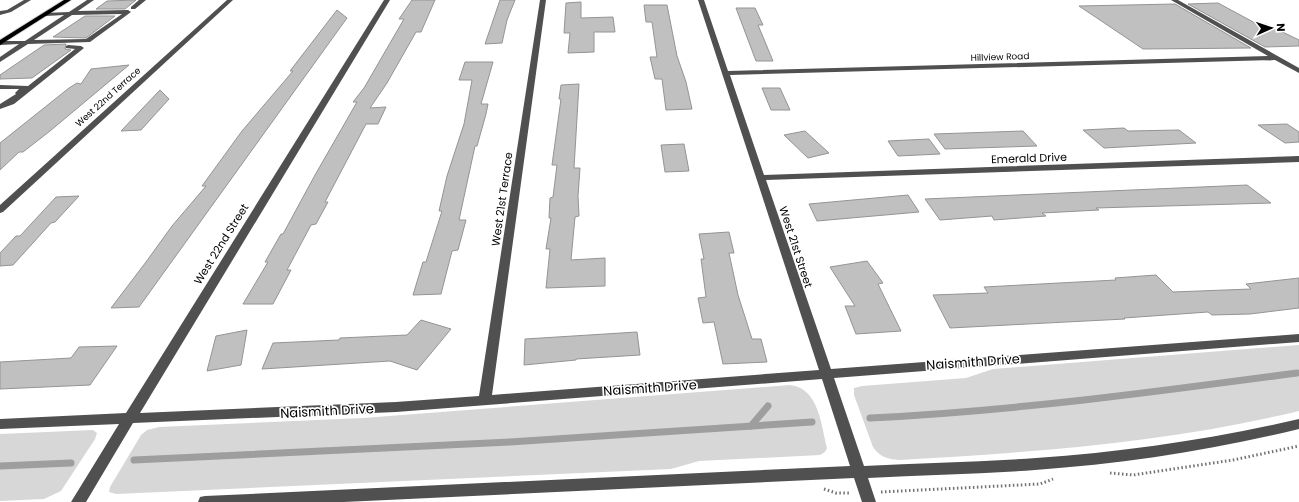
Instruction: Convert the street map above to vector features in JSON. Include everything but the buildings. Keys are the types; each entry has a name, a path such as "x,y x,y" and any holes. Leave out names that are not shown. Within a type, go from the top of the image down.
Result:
{"main road":[{"path":"0,43 68,0"}],"street":[{"path":"0,13 9,11 28,0"},
{"path":"0,60 91,0"},
{"path":"133,8 143,0"},
{"name":"West 22nd Terrace","path":"0,210 230,0"},
{"name":"West 22nd Street","path":"78,502 136,405 387,0"},
{"name":"West 21st Terrace","path":"485,400 543,0"},
{"name":"West 21st Street","path":"701,0 869,502"},
{"path":"1174,0 1299,71"},
{"path":"0,43 88,41 128,12 46,14"},
{"path":"0,107 11,102 81,48 17,49"},
{"name":"Hillview Road","path":"726,73 1276,58"},
{"path":"0,87 25,87 9,100 0,103"},
{"name":"Emerald Drive","path":"760,178 1299,159"},
{"name":"Naismith Drive","path":"0,424 299,412 485,400 1299,338"},
{"path":"205,502 1036,464 1125,454 1208,442 1299,424"}],"shaded area":[{"path":"1299,345 1299,411 1199,431 1100,444 1000,453 899,460 891,459 881,455 873,447 854,395 854,388 862,386 966,378 993,369"},
{"path":"790,385 800,388 807,393 813,400 817,409 827,448 825,452 820,455 699,461 671,469 116,494 109,492 110,487 141,435 147,430 159,427 363,418"},
{"path":"93,430 97,433 95,439 61,491 44,499 0,501 0,434"}],"waterway":[{"path":"870,418 1031,406 1297,373"},
{"path":"751,426 768,406"},
{"path":"134,460 510,442 812,422"},
{"path":"0,466 71,463"}]}
